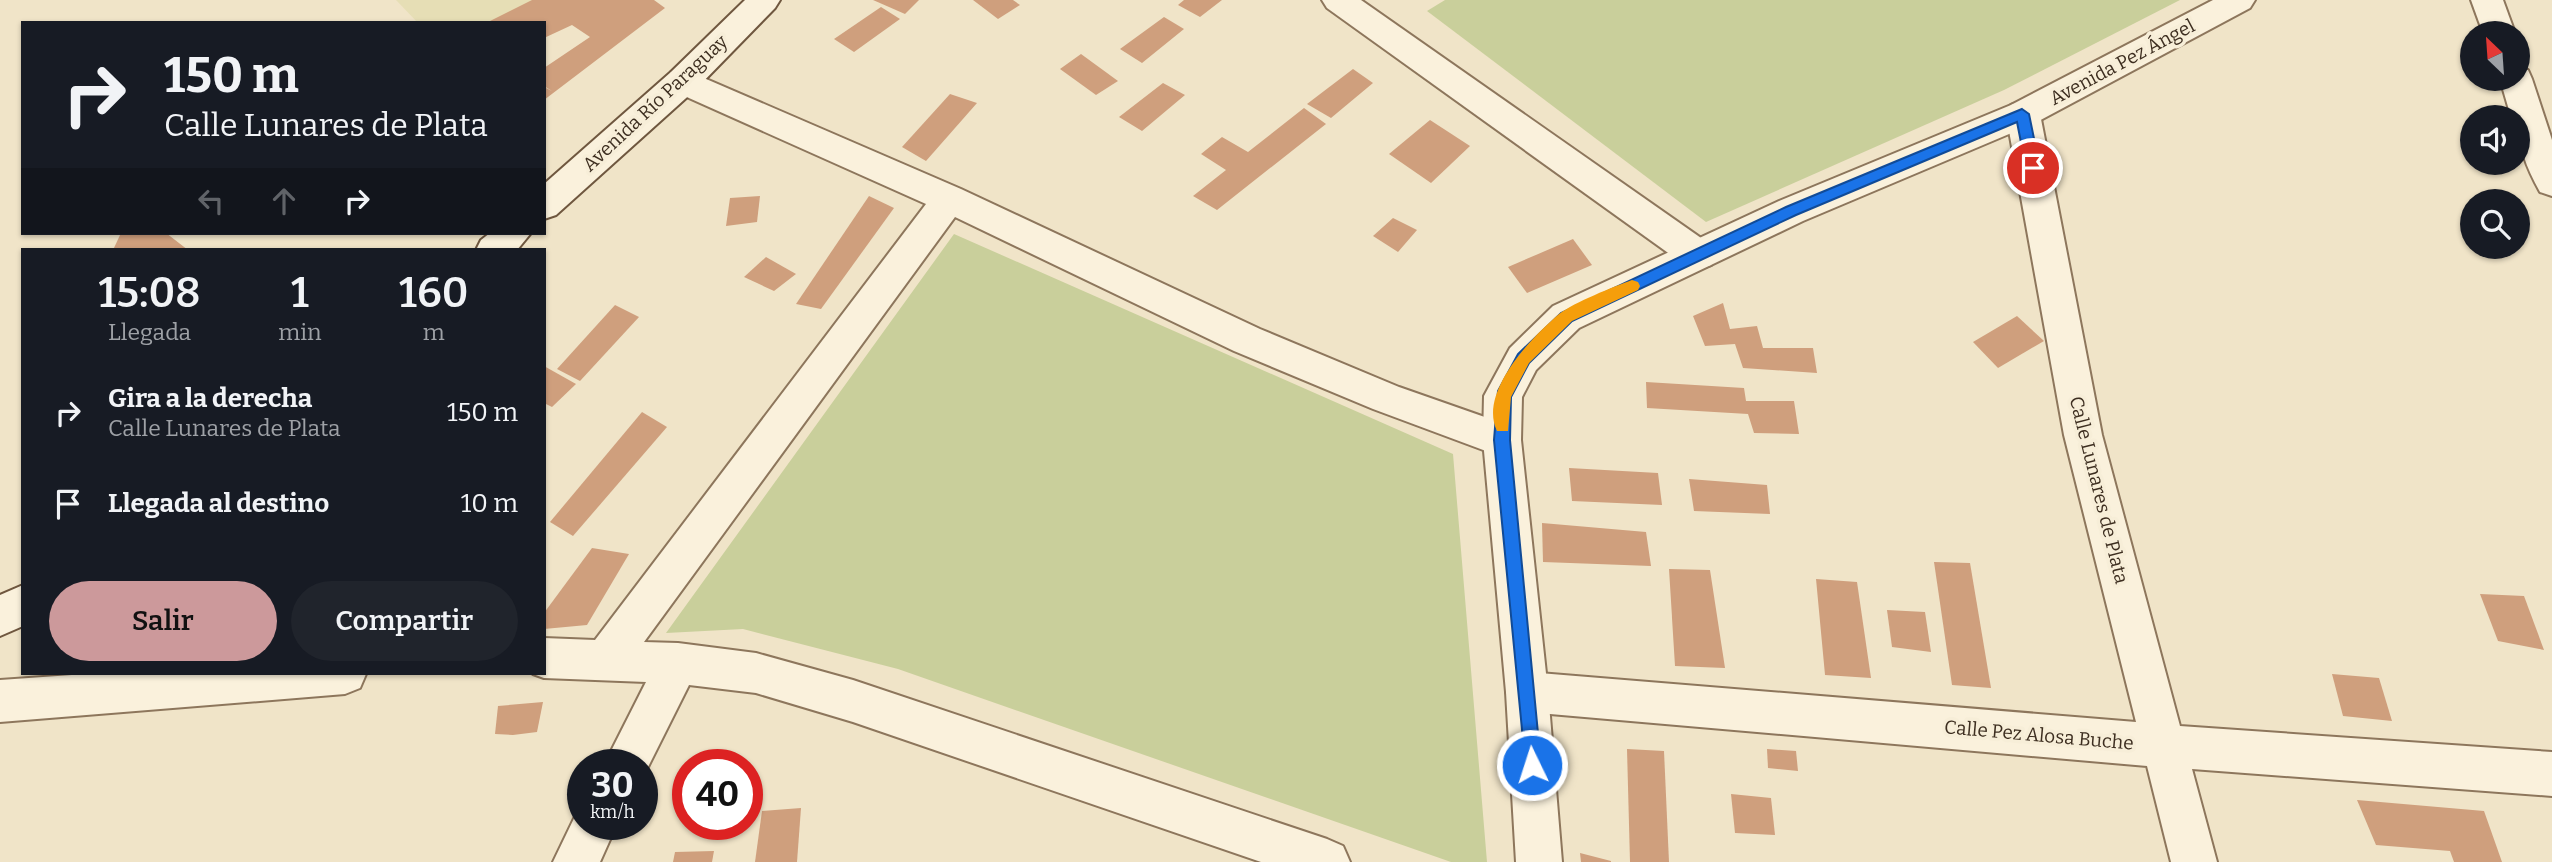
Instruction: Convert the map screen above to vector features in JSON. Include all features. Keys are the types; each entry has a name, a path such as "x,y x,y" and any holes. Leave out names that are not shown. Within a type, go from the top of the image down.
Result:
{"street":[{"name":"Avenida Río Paraguay","path":"546,203 683,81 764,0"},
{"path":"1338,0 1698,255"},
{"name":"Avenida Pez Ángel","path":"1539,862 1527,692 1502,440 1503,396 1523,359 1566,317 1791,211 2022,114 2239,0"},
{"path":"2487,0 2495,21"},
{"path":"683,81 949,200 1247,340 1386,398 1502,440"},
{"path":"2520,91 2544,168 2552,183"},
{"name":"Calle Lunares de Plata","path":"2022,114 2083,435 2194,862"},
{"path":"606,659 949,200"},
{"path":"496,248 511,235"},
{"path":"0,617 21,605"},
{"path":"546,658 678,663 757,673 853,701 1327,862"},
{"path":"634,749 678,663"},
{"path":"0,701 332,675"},
{"name":"Calle Pez Alosa Buche","path":"1527,692 2165,746 2552,774"},
{"path":"576,862 587,840"}],"shaded area":[{"path":"396,0 561,0 516,21 416,21"}],"green space":[{"path":"1445,0 2180,0 2004,90 1706,222 1427,11"},
{"path":"954,234 1453,454 1487,862 1451,862 898,669 743,629 666,633"}],"building":[{"path":"532,0 654,0 665,8 546,98 546,88 552,91 546,87 546,67 590,37 572,25 546,37 546,21 490,21"},
{"path":"873,0 919,0 905,14"},
{"path":"973,0 1013,0 1020,5 998,19"},
{"path":"1184,0 1222,0 1200,17 1178,5"},
{"path":"881,7 900,19 854,52 834,39"},
{"path":"1164,17 1184,29 1142,63 1120,49"},
{"path":"1081,54 1118,81 1096,95 1060,69"},
{"path":"1353,69 1373,83 1331,118 1307,104"},
{"path":"1163,83 1185,95 1142,131 1119,117"},
{"path":"950,94 977,103 926,161 902,147"},
{"path":"1304,108 1326,124 1217,210 1193,196 1226,170 1201,154 1222,137 1248,152"},
{"path":"1430,120 1470,146 1431,183 1389,154"},
{"path":"760,196 757,222 726,226 730,198"},
{"path":"869,196 894,208 821,309 796,304"},
{"path":"1393,218 1417,230 1398,252 1373,236"},
{"path":"120,235 169,235 185,248 114,248"},
{"path":"1573,239 1592,265 1527,293 1508,267"},
{"path":"766,257 796,274 774,291 744,277"},
{"path":"1723,303 1730,329 1757,326 1763,348 1813,348 1817,373 1743,368 1735,344 1705,346 1693,316"},
{"path":"615,305 639,317 580,381 557,369"},
{"path":"2017,316 2044,341 1998,368 1973,342"},
{"path":"546,367 576,384 552,407 546,404"},
{"path":"1646,382 1744,388 1746,401 1794,401 1799,434 1754,433 1748,414 1647,408"},
{"path":"642,412 667,427 573,536 550,522"},
{"path":"1569,468 1658,473 1662,505 1572,501"},
{"path":"1689,479 1767,485 1770,514 1694,511"},
{"path":"1542,523 1646,532 1651,566 1543,562"},
{"path":"592,548 629,554 587,625 546,629 546,610"},
{"path":"1934,562 1970,563 1991,688 1952,685"},
{"path":"1669,569 1710,570 1725,668 1675,666"},
{"path":"1816,579 1857,582 1871,678 1825,675"},
{"path":"2480,594 2524,596 2544,650 2498,641"},
{"path":"1887,610 1925,612 1931,652 1892,647"},
{"path":"2332,674 2379,678 2392,721 2343,716"},
{"path":"543,702 537,732 495,734 498,706"},
{"path":"1627,749 1664,751 1669,862 1630,862"},
{"path":"1767,749 1796,751 1798,771 1768,768"},
{"path":"1731,794 1771,798 1775,835 1735,833"},
{"path":"2357,800 2484,811 2502,862 2454,862 2450,851 2376,845"},
{"path":"801,808 797,862 755,862 758,840 763,840 763,811"},
{"path":"714,851 712,862 673,862 675,852"},
{"path":"1580,853 1611,861 1611,862 1581,862"}],"slow traffic":[{"path":"1502,426 1503,396 1523,359 1566,317 1632,286"}],"route":[{"path":"1532,765 1502,440 1503,396 1523,359 1566,317 1791,211 2022,114 2033,168"}]}
